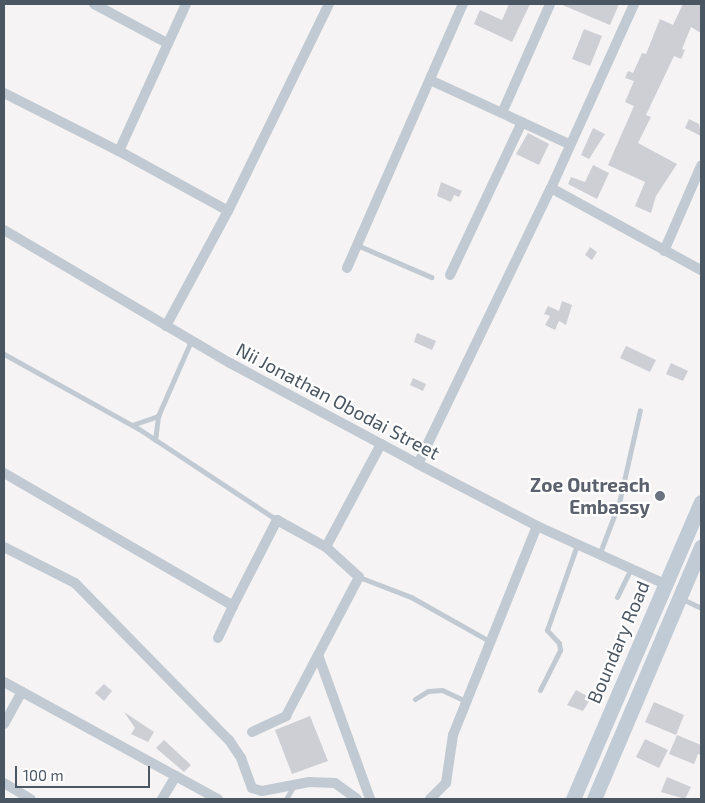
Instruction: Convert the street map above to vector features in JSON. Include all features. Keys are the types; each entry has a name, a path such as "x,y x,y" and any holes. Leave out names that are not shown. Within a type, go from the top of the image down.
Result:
{"main road":[{"name":"Boundary Road","path":"573,799 701,502"},
{"name":"Boundary Road","path":"594,799 680,598 698,565 701,547"}],"street":[{"path":"119,151 186,4"},
{"path":"166,326 228,211 329,4"},
{"path":"347,268 463,4"},
{"path":"502,113 550,4"},
{"path":"418,464 551,188 569,144 634,4"},
{"path":"97,5 167,43"},
{"path":"430,80 569,144"},
{"path":"4,93 119,151 228,211"},
{"path":"450,275 522,122"},
{"path":"664,251 701,166"},
{"path":"551,188 701,270"},
{"name":"Nii Jonathan Obodai Street","path":"4,230 166,326 418,464 537,526 630,570 665,584"},
{"path":"326,547 381,444"},
{"path":"4,473 233,606"},
{"path":"218,638 277,520 326,547 359,577 286,716 252,732"},
{"path":"430,799 446,783 453,735 537,526"},
{"path":"4,547 75,583 229,740 241,758 252,788 262,791 293,787 309,782 335,783 357,799"},
{"path":"318,655 370,799"},
{"path":"4,682 218,799"},
{"path":"4,724 22,692"},
{"path":"162,799 176,776"},
{"path":"4,783 31,799"}],"lane":[{"path":"357,245 431,277"},
{"path":"155,440 158,416 191,340"},
{"path":"4,354 132,426 277,520"},
{"path":"599,555 619,503 640,410"},
{"path":"132,426 158,416"},
{"path":"540,690 560,650 559,643 548,630 577,545"},
{"path":"617,597 630,570"},
{"path":"359,577 411,597 491,642"},
{"path":"680,598 701,608"},
{"path":"414,700 428,691 442,690 467,701"},
{"path":"286,799 293,787"}],"building":[{"path":"509,4 530,4 512,42 474,24 480,10 502,20"},
{"path":"560,4 619,4 610,25"},
{"path":"683,4 701,4 701,33 691,27 682,49 685,50 681,59 674,56 646,115 651,117 638,143 677,164 656,196 651,213 635,206 645,182 608,165 634,106 625,102 634,81 625,78 628,71 633,73 642,53 646,54 660,19 673,25"},
{"path":"584,29 602,36 590,66 572,59"},
{"path":"689,119 699,124 701,136 685,128"},
{"path":"593,128 605,134 589,159 581,155"},
{"path":"528,133 549,144 539,165 516,154"},
{"path":"593,165 609,173 597,199 568,184 571,177 585,182"},
{"path":"441,182 462,191 459,197 454,195 451,202 437,196"},
{"path":"590,247 597,252 592,260 585,255"},
{"path":"562,301 572,305 566,325 559,321 555,330 545,325 550,316 544,314 548,306 559,311"},
{"path":"417,333 436,341 432,350 414,342"},
{"path":"626,346 656,360 650,372 620,358"},
{"path":"671,363 688,371 683,381 666,374"},
{"path":"413,378 426,384 423,391 410,385"},
{"path":"104,684 112,691 104,701 95,693"},
{"path":"576,690 591,698 583,711 567,705"},
{"path":"654,702 684,715 676,735 645,722"},
{"path":"124,712 154,732 148,742 131,734 135,728"},
{"path":"310,716 328,761 292,774 275,730"},
{"path":"677,735 701,745 701,755 698,754 694,764 669,754"},
{"path":"645,739 668,750 659,768 636,757"},
{"path":"164,740 191,765 184,772 156,748"},
{"path":"667,777 691,787 685,799 661,792"}],"place":[{"name":"Zoe Outreach Embassy","path":"660,496"}]}
